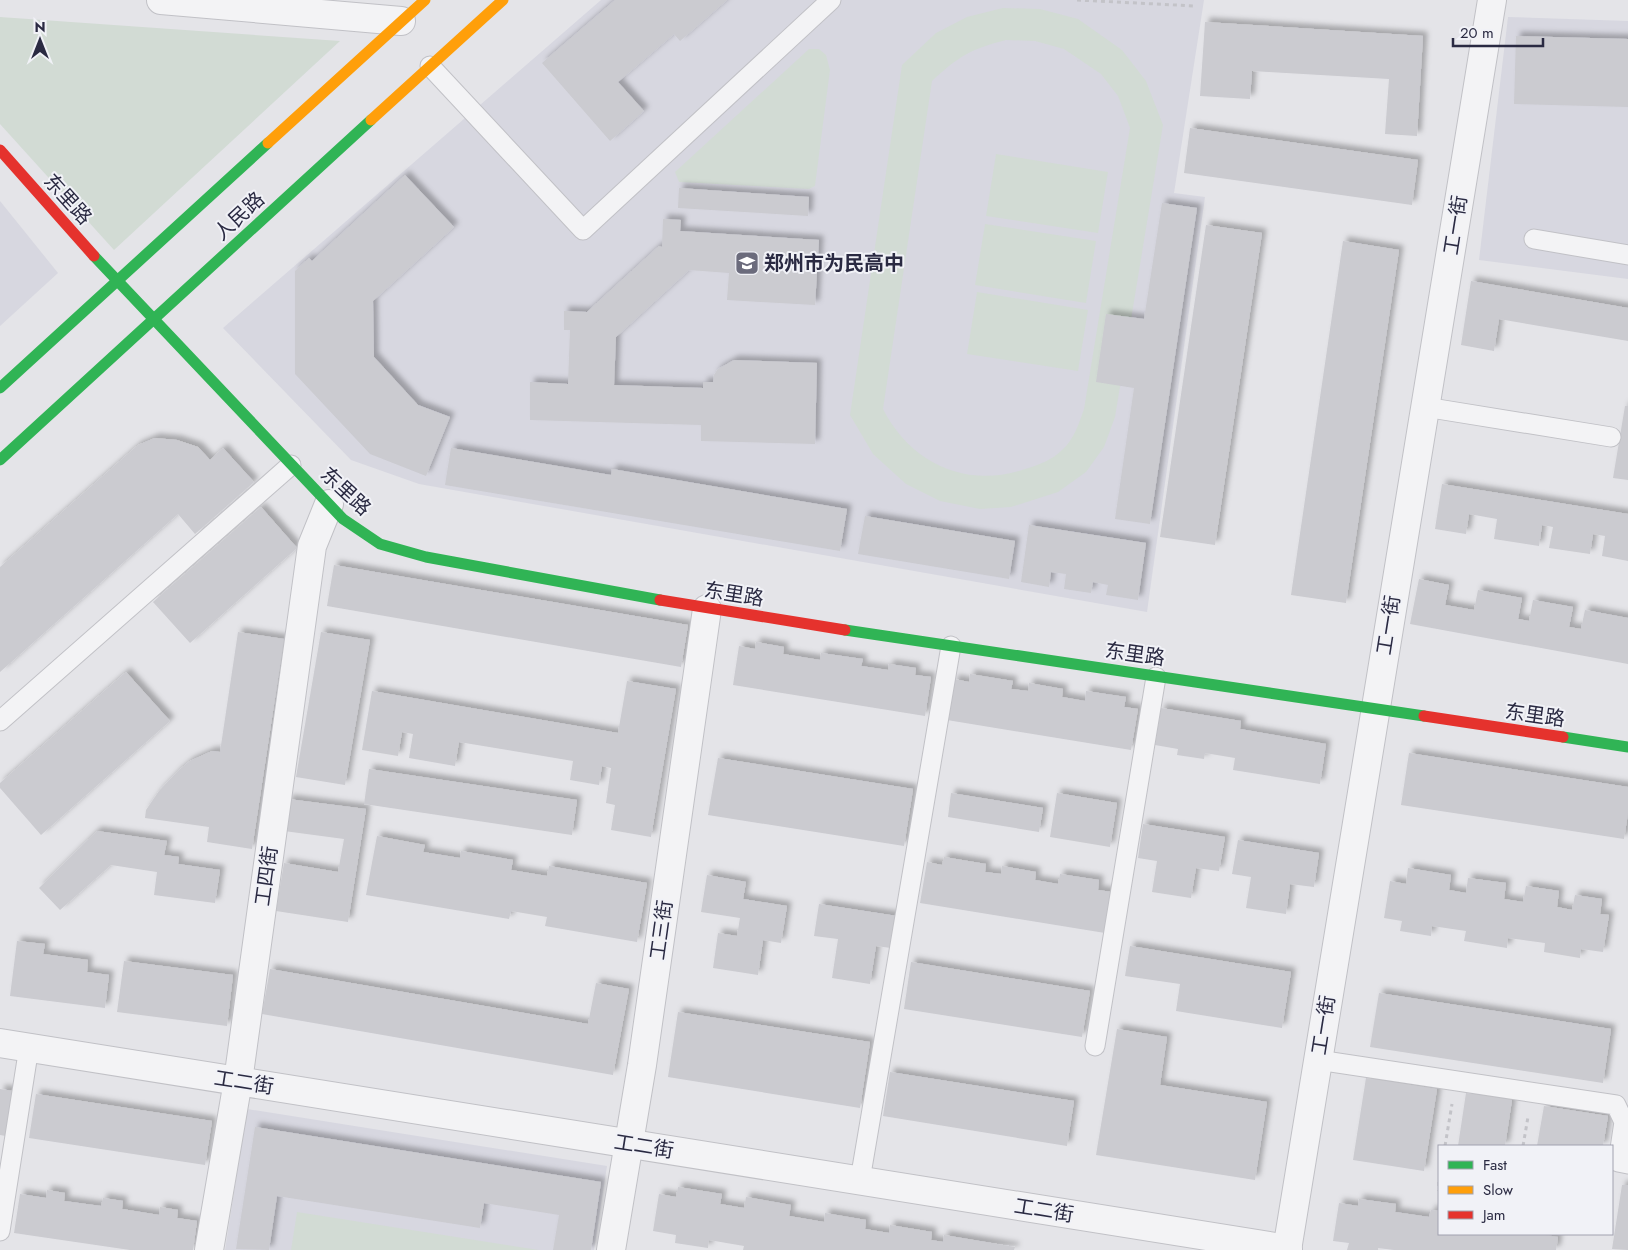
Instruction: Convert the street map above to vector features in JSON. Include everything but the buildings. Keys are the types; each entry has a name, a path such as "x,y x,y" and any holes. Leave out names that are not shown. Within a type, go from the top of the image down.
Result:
{"street":[{"path":"162,0 401,21"},
{"name":"人民路","path":"0,388 424,0"},
{"name":"人民路","path":"0,460 503,0"},
{"name":"工一街","path":"1288,1249 1374,710 1492,0"},
{"name":"东里路","path":"0,150 117,281 342,519 380,544 408,552 707,610 1628,748"},
{"name":"工四街","path":"209,1250 238,1081 312,546 329,504"},
{"name":"工三街","path":"611,1250 629,1144 707,610"},
{"name":"工二街","path":"0,1043 1288,1249"}],"lane":[{"path":"430,66 583,230 832,0"},
{"path":"1534,239 1628,255"},
{"path":"1425,407 1611,437"},
{"path":"0,721 291,465"},
{"path":"860,1180 950,646"},
{"path":"1095,1046 1156,676"},
{"path":"0,1230 29,1047"},
{"path":"1318,1060 1616,1106 1624,1122 1618,1162 1628,1164"}],"path":[{"path":"1077,0 1195,6"},
{"path":"1445,1145 1455,1081"}],"shaded area":[{"name":"郑州市为民高中","path":"601,0 1204,0 1174,193 1205,197 1147,612 419,484 351,460 223,328"},
{"path":"1003,8 1040,9 1078,19 1122,50 1146,81 1163,125 1115,417 1104,447 1086,472 1058,492 1011,507 980,509 940,501 906,484 873,454 850,415 902,65 936,33 967,17","holes":["1006,40 1035,41 1064,49 1101,74 1118,96 1130,128 1084,409 1076,431 1058,454 1040,464 1003,474 982,476 962,473 943,467 925,457 909,444 895,428 883,409 932,81 958,59 974,50"]},
{"path":"0,17 340,41 114,250 0,124"},
{"path":"1508,17 1628,21 1628,279 1479,260"},
{"path":"809,49 819,49 826,55 830,70 815,186 809,189 679,182 675,172"},
{"path":"996,154 1108,172 1098,233 986,216"},
{"path":"0,201 58,273 0,326"},
{"path":"985,224 1096,241 1086,303 975,285"},
{"path":"977,292 1088,310 1078,371 967,354"},
{"path":"247,1109 607,1166 594,1250 225,1250"},
{"path":"297,1212 539,1250 291,1250"}],"traffic: fast":[{"path":"0,460 371,120"},
{"path":"0,388 268,143"},
{"path":"94,256 343,519 380,544 426,557 660,600"},
{"path":"845,630 1424,716"},
{"path":"1563,737 1628,747"}],"traffic: slow":[{"path":"268,143 425,0"},
{"path":"371,120 503,0"}],"traffic: jam":[{"path":"0,150 94,256"},
{"path":"660,600 845,630"},
{"path":"1424,716 1563,737"}],"place":[{"name":"郑州市为民高中","path":"747,263"}]}
